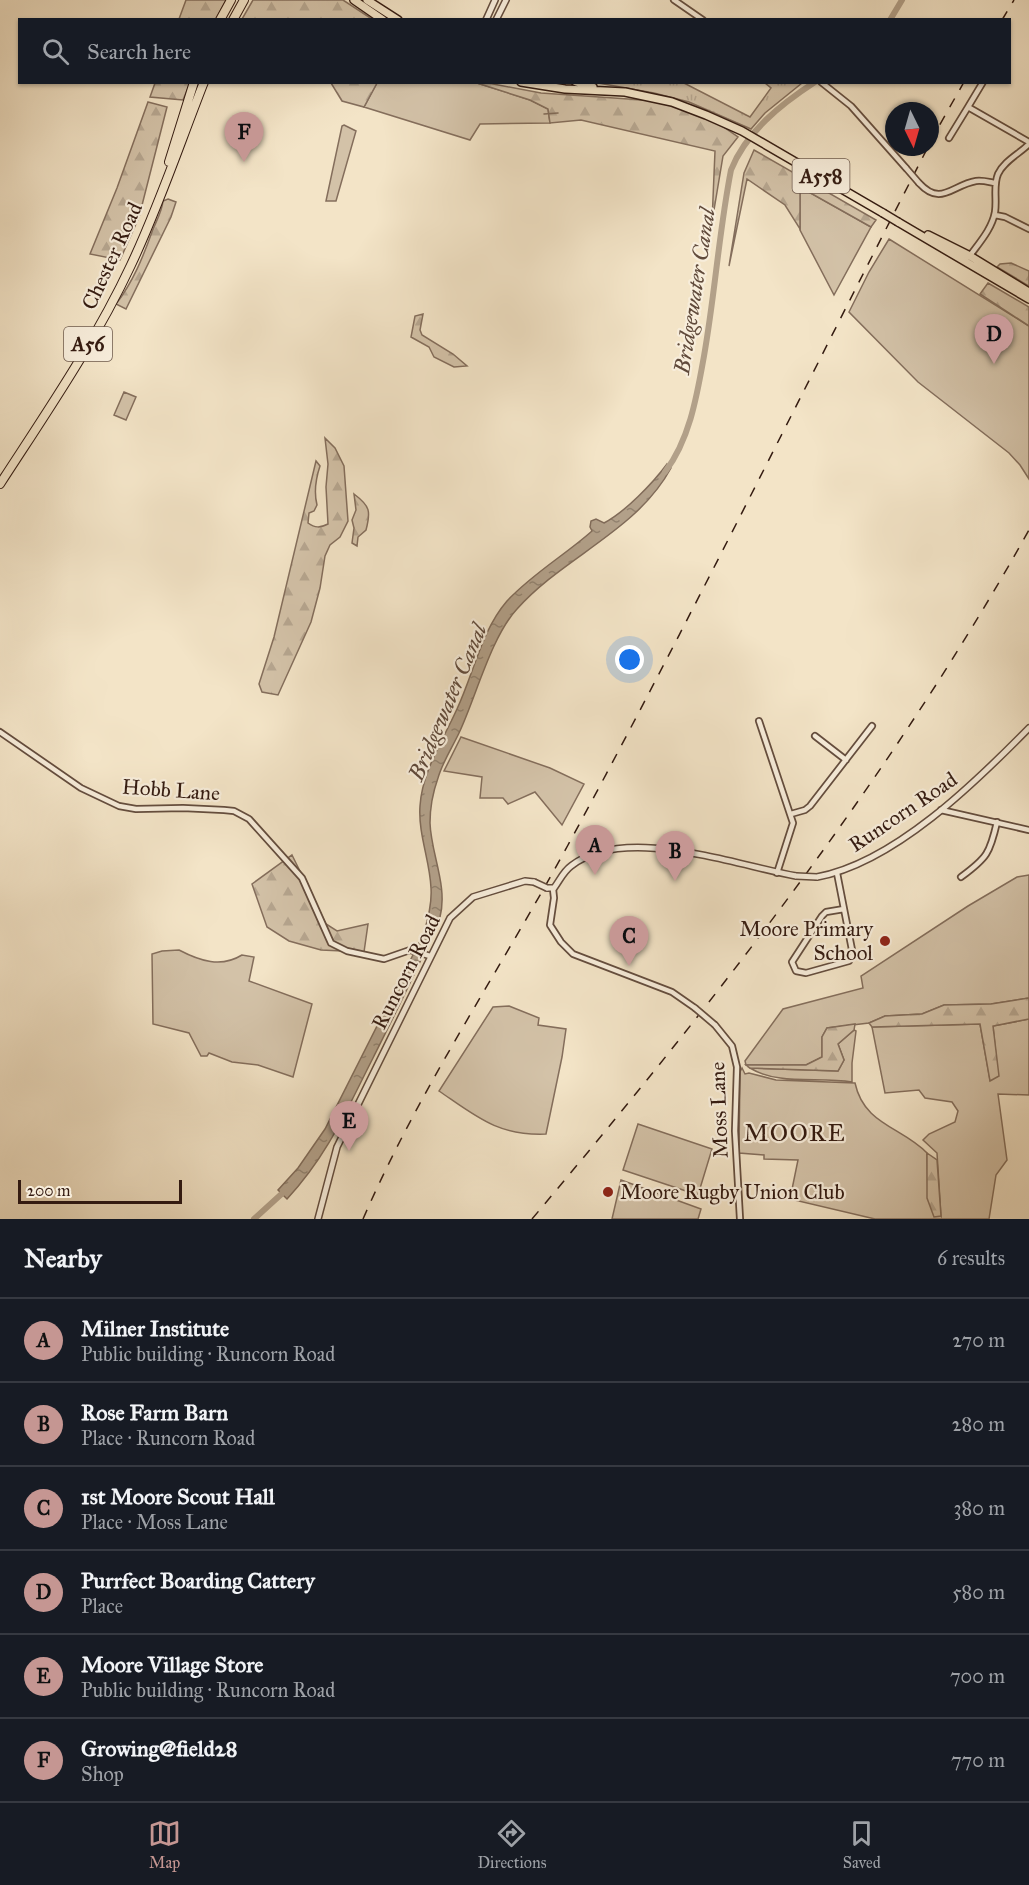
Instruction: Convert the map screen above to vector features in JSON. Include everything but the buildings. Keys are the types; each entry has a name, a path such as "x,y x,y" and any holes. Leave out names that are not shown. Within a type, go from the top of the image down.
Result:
{"highway":[{"path":"221,18 231,0"},
{"path":"234,18 244,0"},
{"name":"Chester Road","path":"160,195 193,84"},
{"name":"Chester Road","path":"0,484 59,395 132,265 203,84"}],"main road":[{"path":"354,0 380,18"},
{"path":"367,0 395,18"},
{"name":"A558","path":"532,84 625,92 672,102 706,115 759,140 898,222 1029,292"},
{"name":"A558","path":"582,84 602,90"},
{"name":"A558","path":"994,274 1029,299"}],"street":[{"path":"487,18 495,0"},
{"path":"497,18 506,0"},
{"path":"674,0 700,18"},
{"path":"541,84 548,87"},
{"path":"822,84 851,106 926,191 936,194 948,193 976,181 995,183"},
{"path":"949,138 981,84"},
{"path":"968,107 1029,143 1003,167 995,183 995,215 968,259"},
{"path":"995,215 1005,217 1029,229"},
{"path":"759,721 793,823 777,873"},
{"path":"790,814 805,810 810,806 872,726"},
{"name":"Runcorn Road","path":"318,1219 337,1148 428,956 450,918 473,897 525,881 550,888 578,861 602,852 630,847 655,847 796,876 818,877 837,873 897,841 941,810 983,775 1029,728"},
{"name":"Hobb Lane","path":"0,732 81,788 119,806 136,809 183,808 234,811 249,819 302,878 331,942 347,951 384,959 406,951 415,951 428,956"},
{"path":"816,736 846,760"},
{"path":"941,810 1029,830"},
{"path":"961,877 980,863 986,855 991,846 997,822"},
{"path":"837,873 844,909 852,958 849,961 806,973 796,970 792,962 822,916 826,912 844,909"},
{"name":"Moss Lane","path":"550,888 554,898 550,924 561,942 573,954 672,992 715,1025 732,1046 737,1067 735,1131 740,1219"}],"green space":[{"path":"186,0 226,0 217,18 179,18"},
{"path":"253,0 343,0 370,18 243,18"},
{"path":"154,84 190,84 183,100 150,97"},
{"path":"332,84 376,84 364,107 342,101"},
{"path":"376,84 480,84 530,100 548,109 550,123 480,124 470,140 364,107"},
{"path":"480,84 493,84 541,93 672,102 706,115 738,137 723,156 712,222 715,151 581,120 550,123 548,109 530,100"},
{"path":"604,84 686,84 750,117 771,88 766,84 801,84 765,113 751,129 689,102"},
{"path":"148,102 167,107 139,217 120,260 90,254 117,188"},
{"path":"342,126 356,131 336,201 326,201"},
{"path":"754,150 876,220 871,227 800,187 800,229 785,205 747,179 729,266 744,173"},
{"path":"800,187 871,227 834,295 800,230"},
{"path":"168,199 176,202 171,217 126,309 116,304 137,269 163,201"},
{"path":"889,239 1029,326 1029,479 1009,453 918,382 849,312"},
{"path":"1011,263 1029,271 1029,286 997,267 1000,264"},
{"path":"988,283 1029,307 1029,326 980,294"},
{"path":"423,314 420,330 422,335 453,354 467,366 454,367 434,357 429,347 411,337 415,316"},
{"path":"124,392 136,397 126,420 114,415"},
{"path":"325,438 335,448 344,466 348,521 340,537 330,545 325,556 311,622 278,695 262,692 259,684 274,637 316,461 320,466 316,486 317,505 314,511 309,513 308,523 318,527 328,524 326,487 328,464"},
{"path":"354,494 363,502 369,513 366,530 358,537 357,546 352,543 354,528 352,520 356,510"},
{"path":"461,737 550,768 584,784 562,825 535,792 508,804 503,798 480,798 482,777 444,771"},
{"path":"292,855 326,924 337,931 368,924 364,952 321,950 289,941 267,927 252,884"},
{"path":"1029,875 1029,998 991,1004 944,1005 922,1014 885,1016 869,1023 827,1028 822,1037 822,1057 806,1065 746,1065 745,1061 783,1009 863,988 861,976 968,906 1017,877"},
{"path":"179,950 210,962 226,961 242,955 254,957 249,981 312,1004 293,1077 258,1065 232,1062 209,1053 207,1056 201,1056 189,1033 153,1024 152,954"},
{"path":"1029,998 1029,1019 993,1026 999,1076 990,1081 980,1024 872,1027 869,1023 885,1016 922,1014 944,1005 991,1004"},
{"path":"509,1006 539,1018 538,1025 566,1029 546,1134 514,1132 501,1128 477,1117 439,1091 493,1007"},
{"path":"1029,1019 1029,1095 998,1094 1007,1160 996,1175 989,1219 875,1219 790,1199 798,1160 764,1159 764,1155 739,1153 740,1072 742,1068 745,1074 776,1080 855,1083 860,1097 875,1117 927,1153 928,1199 941,1216 937,1153 923,1140 929,1134 955,1122 958,1111 952,1102 925,1098 919,1090 885,1093 872,1027 980,1024 990,1080 998,1076 993,1026"},
{"path":"855,1024 854,1030 838,1044 844,1060 838,1071 750,1068 746,1065 806,1065 822,1057 822,1037 827,1028"},
{"path":"854,1030 856,1031 852,1082 786,1079 761,1074 750,1068 838,1071 844,1060 838,1044"},
{"path":"638,1124 712,1149 698,1195 623,1170"},
{"path":"927,1153 937,1160 941,1216 934,1217 927,1198"},
{"path":"621,1180 701,1209 698,1219 612,1219"}],"water":[{"path":"667,464 671,468 657,490 639,509 535,591 517,609 499,635 459,733 442,766 433,794 430,823 441,882 440,917 408,988 335,1132 314,1166 287,1199 278,1190 298,1168 325,1129 424,933 431,894 420,816 422,793 434,756 463,695 491,625 507,601 517,591 592,531 591,521 596,519 604,523 621,512"}],"waterway":[{"name":"Bridgewater Canal","path":"891,18 902,0"},
{"name":"Bridgewater Canal","path":"665,472 681,445 695,401 708,333 731,170 755,131 777,109 812,84"},
{"path":"544,114 558,113"},
{"name":"Bridgewater Canal","path":"254,1219 287,1189"}],"railway":[{"path":"1003,18 1014,0"},
{"path":"939,126 963,84"},
{"path":"363,1219 385,1170 435,1076 542,892 614,759 923,156"},
{"path":"532,1219 667,1055 797,886 919,711 1029,530"}],"place":[{"name":"Growing@field28","path":"244,162"},
{"name":"Purrfect Boarding Cattery","path":"994,364"},
{"name":"Milner Institute","path":"595,875"},
{"name":"Rose Farm Barn","path":"675,881"},
{"name":"Moore Primary School","path":"885,941"},
{"name":"1st Moore Scout Hall","path":"629,966"},
{"name":"Moore Village Store","path":"349,1151"},
{"name":"Moore Rugby Union Club","path":"608,1192"}],"district":[{"name":"MOORE","path":"795,1133"}]}
